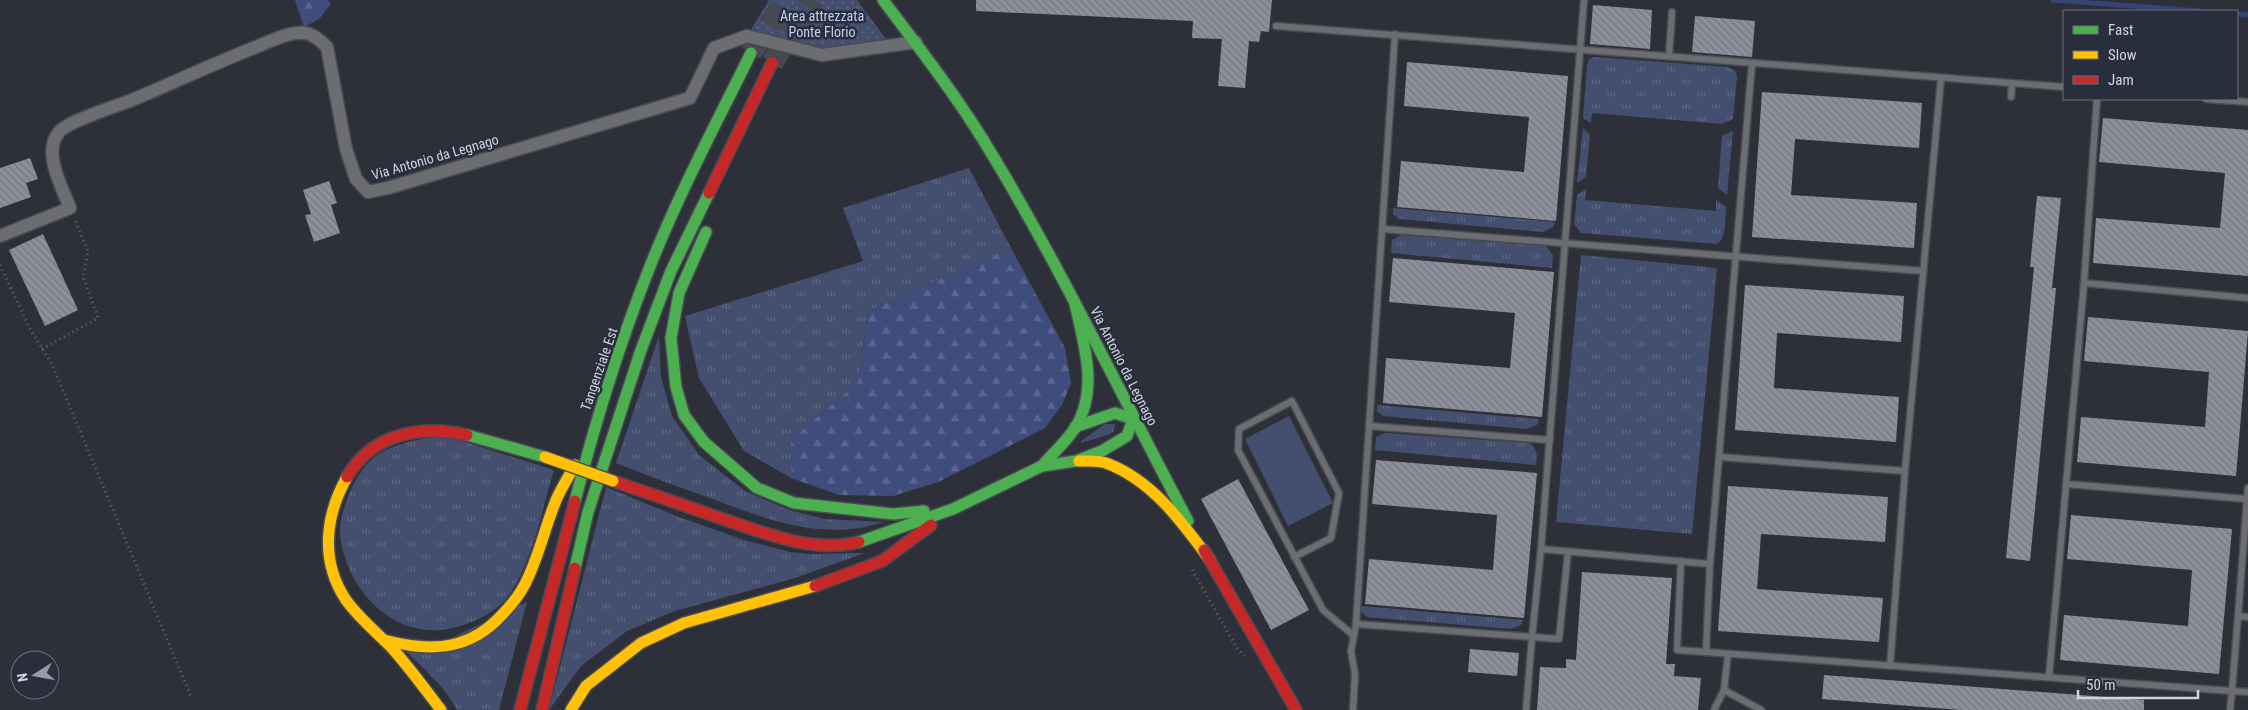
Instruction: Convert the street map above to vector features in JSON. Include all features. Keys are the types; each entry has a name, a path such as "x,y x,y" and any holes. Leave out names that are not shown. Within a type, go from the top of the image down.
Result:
{"main road":[{"name":"Via Antonio da Legnago","path":"883,0 935,68 994,157 1075,304 1133,419 1210,560 1296,710"},
{"name":"Tangenziale Est","path":"520,710 593,430 650,269 697,162 751,53"},
{"path":"542,710 588,512 625,395 671,271 772,63"},
{"path":"732,170 748,110"},
{"path":"710,223 679,293 671,338 676,387 684,415 704,442 757,488 794,503 893,514 953,509"},
{"path":"1042,466 1075,427 1086,401 1089,370 1075,304"},
{"path":"1075,427 1115,413 1133,419 1126,436 1102,451 1076,461"},
{"path":"441,710 384,640 356,613 338,585 328,551 331,510 344,477 364,452 388,438 416,430 445,430 478,435 780,538 819,545 847,545 871,539 953,509 1042,466 1076,461 1104,462 1143,483 1178,516 1210,560"},
{"path":"384,640 408,647 432,648 454,646 479,634 503,617 524,585 557,498 593,430"},
{"path":"571,710 586,686 641,643 684,624 802,591 882,561 953,509"}],"street":[{"name":"Via Antonio da Legnago","path":"70,208 53,157 54,144 59,132 69,125 133,100 217,61 291,35 304,33 318,38 327,47 346,149 356,180 368,192 398,185 690,98 714,48 747,36 822,55 916,42"},
{"path":"0,236 70,208"}],"lane":[{"path":"1526,710 1550,440 1584,0"},
{"path":"1669,56 1672,12"},
{"path":"1276,26 2063,88"},
{"path":"1353,710 1355,674 1351,651 1356,624 1395,34"},
{"path":"1706,652 1710,564 1752,63"},
{"path":"1890,666 1905,471 1940,78"},
{"path":"2011,97 2012,83"},
{"path":"2049,677 2084,283 2097,100"},
{"path":"2220,100 2248,102"},
{"path":"1382,229 1923,271"},
{"path":"2084,283 2248,298"},
{"path":"1294,556 1331,538 1339,493 1292,402 1239,429 1238,450 1294,556 1323,610 1354,635"},
{"path":"1369,426 1550,440"},
{"path":"1720,457 1905,471"},
{"path":"2066,484 2247,499"},
{"path":"2230,710 2248,488"},
{"path":"1541,549 1710,564"},
{"path":"1356,624 1559,639 1568,552"},
{"path":"1681,561 1677,650 2248,692"},
{"path":"2238,616 2248,617"},
{"path":"1714,710 1724,690 1728,654"},
{"path":"1724,690 1761,710"}],"path":[{"path":"42,349 98,318 84,276 88,251 70,208"},
{"path":"0,265 31,331 52,364 192,699"}],"green space":[{"path":"295,0 328,0 331,4 319,19 304,27"},
{"name":"Area attrezzata Ponte Florio","path":"769,0 857,0 886,39 824,49 749,33"},
{"path":"1595,57 1728,67 1736,72 1737,77 1733,119 1722,124 1592,113 1591,123 1583,118 1587,65 1589,59"},
{"path":"1583,128 1590,135 1586,177 1577,183"},
{"path":"1733,131 1727,195 1718,188 1722,136"},
{"path":"969,168 1011,248 868,311 858,382 791,440 791,478 744,451 699,378 685,316 863,261 843,208"},
{"path":"1586,189 1585,200 1716,211 1716,200 1726,207 1725,227 1722,237 1717,244 1581,233 1574,224 1577,195"},
{"path":"1393,208 1555,222 1553,227 1543,232 1399,219 1393,214"},
{"path":"1401,235 1546,246 1553,255 1552,268 1391,253 1392,240"},
{"path":"1011,248 1065,348 1071,383 1062,405 1045,428 938,482 893,496 839,495 791,478 791,440 858,382 868,311"},
{"path":"1581,255 1717,268 1692,534 1556,522"},
{"path":"659,336 661,377 672,416 699,455 745,491 789,510 825,519 884,522 861,528 839,530 796,526 753,514 616,463"},
{"path":"1377,405 1539,419 1537,425 1527,429 1383,416 1377,411"},
{"path":"1289,416 1333,503 1288,526 1245,439"},
{"path":"1105,424 1115,424 1114,431 1081,443 1081,441"},
{"path":"1385,433 1530,443 1536,451 1536,465 1375,450 1376,437"},
{"path":"446,436 554,470 529,556 514,587 505,600 496,609 484,616 460,626 438,630 418,629 399,622 382,612 367,598 347,562 341,542 341,521 352,487 361,471 369,462 384,451 407,442"},
{"path":"606,487 679,517 744,540 790,552 810,554 865,553 795,578 675,611 627,631 581,666 549,710"},
{"path":"527,602 499,710 457,710 439,684 401,646 426,650"},
{"path":"1361,606 1523,620 1521,625 1511,629 1367,617 1361,612"}],"building":[{"path":"976,0 1272,0 1269,32 1261,31 1259,42 1249,41 1245,88 1218,86 1222,39 1192,38 1193,21 976,11"},
{"path":"1593,5 1652,10 1650,49 1590,44"},
{"path":"1695,16 1755,21 1752,57 1692,52"},
{"path":"1407,62 1568,76 1556,221 1397,207 1401,161 1524,172 1529,117 1404,106"},
{"path":"1762,92 1922,103 1919,148 1795,139 1791,195 1917,203 1914,248 1752,237"},
{"path":"2103,118 2248,130 2248,276 2093,263 2096,218 2220,228 2225,173 2099,162"},
{"path":"30,158 38,179 26,183 31,197 0,208 0,168"},
{"path":"329,181 337,203 331,205 340,233 314,242 305,215 311,214 303,190"},
{"path":"2037,196 2061,198 2052,288 2056,288 2030,561 2006,558 2034,267 2030,267"},
{"path":"43,234 78,310 45,326 9,250"},
{"path":"1393,258 1554,272 1542,417 1383,403 1386,358 1510,368 1515,313 1389,302"},
{"path":"1745,285 1904,296 1901,342 1777,333 1774,388 1899,397 1896,442 1735,430"},
{"path":"2088,317 2248,331 2236,476 2077,462 2081,417 2205,427 2209,372 2084,361"},
{"path":"1376,460 1537,473 1524,618 1365,604 1369,559 1493,570 1497,515 1372,504"},
{"path":"1238,479 1309,610 1271,630 1201,499"},
{"path":"1728,486 1888,497 1885,542 1761,534 1757,589 1883,598 1879,642 1718,631"},
{"path":"2071,515 2232,529 2219,674 2060,660 2064,615 2188,626 2192,570 2067,559"},
{"path":"1582,572 1672,578 1666,664 1675,664 1674,676 1701,678 1698,710 1537,710 1540,667 1566,668 1566,659 1576,660"},
{"path":"1470,649 1519,653 1517,676 1468,672"},
{"path":"1824,675 2144,700 2144,710 1961,710 1822,699"}],"waterway":[{"path":"2053,0 2186,10"},
{"path":"2238,14 2248,15"}],"tunnel":[{"path":"751,53 786,0"},
{"path":"772,63 813,0"}],"traffic: fast":[{"path":"883,0 959,103 1010,185 1063,279 1188,521"},
{"path":"575,501 608,384 649,269 685,187 751,53"},
{"path":"575,568 588,512 641,350 671,271 709,193"},
{"path":"706,232 679,293 671,338 676,387 684,415 704,442 757,488 794,503 893,514 924,511"},
{"path":"1042,466 1064,443 1075,428 1086,398 1088,383 1087,367 1075,304"},
{"path":"859,542 953,509 1042,466 1076,461 1102,451 1127,436 1133,419 1115,413 1075,427"},
{"path":"467,435 545,457"}],"traffic: slow":[{"path":"545,457 613,481"},
{"path":"1079,461 1103,462 1123,470 1138,480 1152,491 1177,517 1210,560"},
{"path":"384,640 415,646 444,646 471,638 497,620 525,584 557,498 575,465"},
{"path":"347,477 334,507 328,538 332,570 338,585 351,607 398,655 441,710"},
{"path":"571,710 586,686 641,643 684,623 815,586"}],"traffic: jam":[{"path":"709,193 772,63"},
{"path":"347,477 357,462 370,450 399,436 415,432 432,431 467,435"},
{"path":"613,481 785,539 822,545 841,545 859,542"},
{"path":"520,710 575,501"},
{"path":"815,586 882,561 931,525"},
{"path":"1204,550 1296,710"},
{"path":"542,710 575,568"}]}
